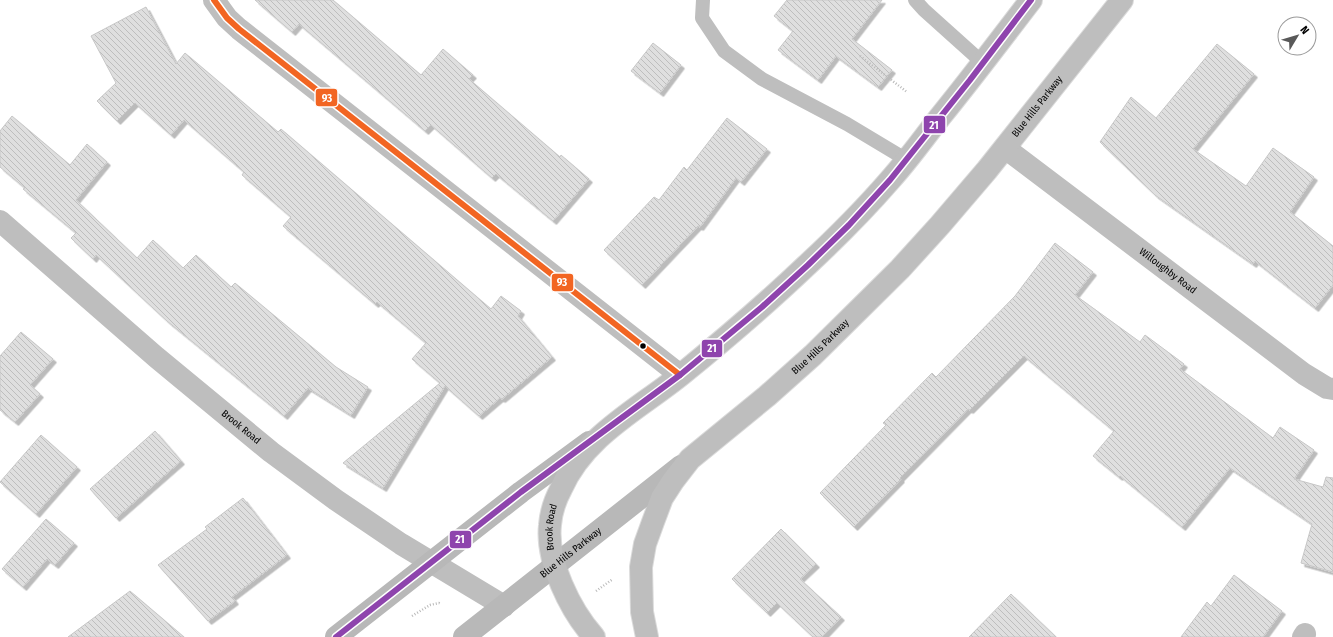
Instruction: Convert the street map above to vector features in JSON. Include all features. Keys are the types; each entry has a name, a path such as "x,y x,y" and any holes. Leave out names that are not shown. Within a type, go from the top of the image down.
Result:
{"main road":[{"path":"214,0 227,18 239,29 680,375"},
{"path":"336,637 521,492 680,375 762,307 808,265 849,225 907,160 1031,0"},
{"name":"Blue Hills Parkway","path":"464,637 690,459 767,396 856,314 940,225 1005,148 1122,0"},
{"name":"Willoughby Road","path":"1005,148 1304,374 1327,388 1333,389"},
{"name":"Brook Road","path":"0,220 156,357 271,452 401,544 504,606"},
{"name":"Brook Road","path":"594,637 586,628 573,608 564,589 555,566 550,546 550,526 553,508 561,487 573,467 594,442 611,426"},
{"path":"648,637 642,612 641,591 641,567 645,544 662,498 690,459"}],"lane":[{"path":"703,0 702,18 724,51 762,79 847,124 907,160"},
{"path":"915,0 924,10 983,63"}],"path":[{"path":"860,56 907,92"},
{"path":"590,594 615,578"},
{"path":"408,619 430,605 439,603 444,605"}],"building":[{"path":"255,0 333,0 421,75 443,49 473,75 469,79 560,157 561,155 589,179 553,221 496,174 492,178 431,125 425,131 299,24 292,32"},
{"path":"787,0 882,0 852,39 892,70 878,87 836,56 818,80 778,50 793,31 774,16"},
{"path":"146,7 176,64 185,53 278,132 281,129 491,309 501,296 521,311 518,316 552,357 502,399 500,398 479,416 445,386 383,488 343,463 440,383 412,359 426,343 377,302 375,304 283,226 291,217 242,175 244,172 184,120 171,135 135,103 117,121 97,101 116,83 91,36"},
{"path":"653,43 681,65 660,93 631,71"},
{"path":"1217,44 1254,74 1193,149 1246,186 1273,148 1314,177 1290,212 1333,246 1333,285 1315,308 1255,261 1253,264 1155,195 1100,142 1131,97 1156,118"},
{"path":"12,116 70,165 87,144 107,162 76,200 137,258 153,240 183,268 196,255 231,287 235,283 336,367 368,387 351,415 308,388 284,416 167,321 96,255 93,259 71,238 76,233 23,189 25,188 0,167 0,131"},
{"path":"727,118 767,149 741,182 736,178 700,227 698,226 642,285 604,250 654,197 659,200 684,167 687,170"},
{"path":"1055,243 1093,272 1075,295 1140,342 1145,335 1184,364 1180,369 1273,438 1280,427 1314,450 1294,479 1323,487 1326,477 1333,478 1333,572 1301,563 1312,524 1230,468 1182,527 1120,476 1119,477 1093,456 1114,431 1024,356 970,410 968,409 854,527 820,493 886,425 883,423 932,373 936,377 1015,296"},
{"path":"21,332 53,359 30,385 40,394 15,422 0,410 0,356"},
{"path":"155,431 181,461 116,518 90,489"},
{"path":"41,435 77,467 36,514 0,482"},
{"path":"243,498 287,555 232,597 235,601 208,621 158,565 207,529 205,527"},
{"path":"46,519 74,543 55,565 47,559 23,587 2,569"},
{"path":"781,529 816,564 800,579 841,617 822,637 813,637 777,603 767,613 732,579"},
{"path":"1234,575 1282,611 1263,637 1181,637 1207,602 1211,606"},
{"path":"130,591 184,637 68,637 103,611"},
{"path":"1011,594 1056,637 969,637"}],"transit line":[{"name":"93","path":"214,0 227,18 239,29 680,375"},
{"name":"21","path":"336,637 521,492 680,375 762,307 808,265 849,225 890,180 970,80 1031,0"}]}
